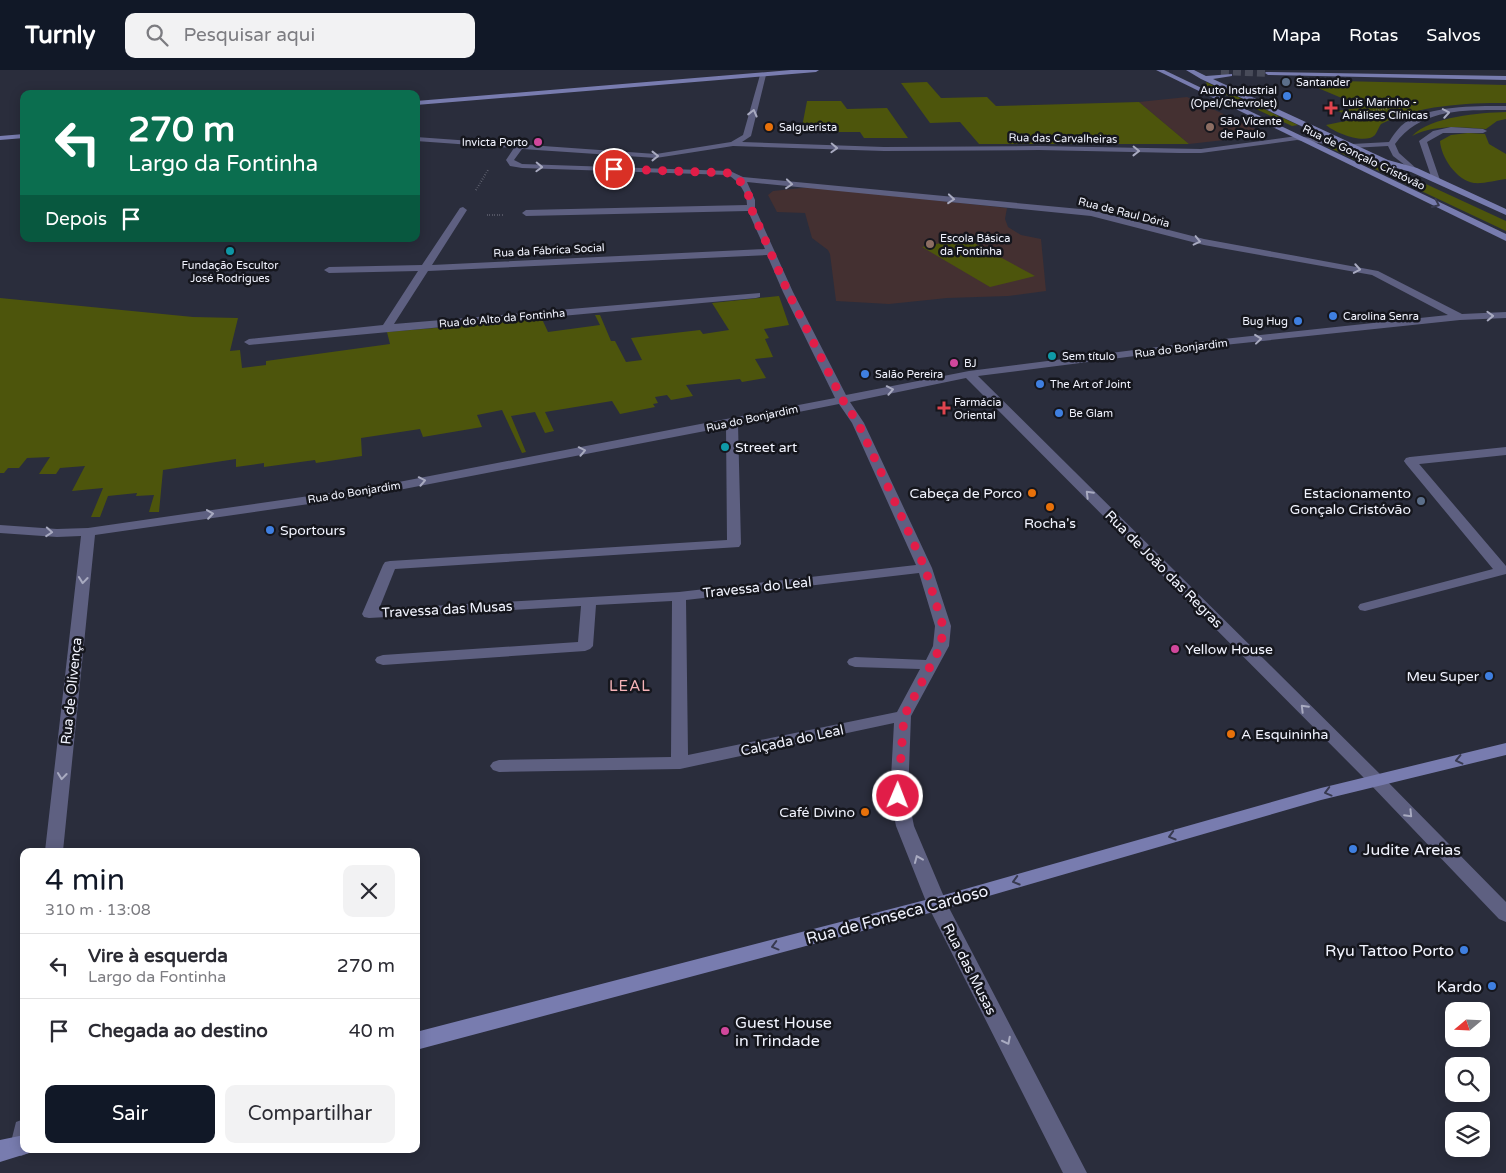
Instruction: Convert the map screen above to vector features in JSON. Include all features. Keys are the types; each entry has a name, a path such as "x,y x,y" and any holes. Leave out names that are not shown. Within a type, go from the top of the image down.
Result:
{"main road":[{"path":"420,103 763,72 816,70"},
{"name":"Rua de Gonçalo Cristóvão","path":"1159,70 1506,238"},
{"name":"Rua de Gonçalo Cristóvão","path":"1189,70 1386,162 1414,170 1506,212"},
{"path":"1208,70 1222,71"},
{"path":"1268,73 1506,78"},
{"path":"1188,84 1204,78 1230,75"},
{"path":"0,138 20,136"},
{"name":"Rua de Fonseca Cardoso","path":"420,1040 937,904 1376,779 1506,749"}],"street":[{"path":"733,144 747,136 763,72"},
{"path":"1414,170 1396,154 1391,144 1405,126 1420,118 1464,110 1506,108"},
{"path":"1436,180 1424,146 1424,141 1427,137 1441,131 1483,131"},
{"name":"Rua das Carvalheiras","path":"420,139 656,156 733,144 884,150 1039,148 1179,152 1297,138 1352,146 1391,144"},
{"name":"Rua de Raul Dória","path":"520,146 510,160 513,164 522,166 730,173 741,179 1079,211 1204,242 1375,273 1460,317"},
{"name":"Rua das Musas","path":"741,179 770,252 842,399 858,423 925,568 943,626 941,646 904,716 898,796 904,826 937,904 1076,1173"},
{"path":"526,212 751,208"},
{"path":"386,328 462,212"},
{"name":"Rua da Fábrica Social","path":"329,270 427,268 770,252"},
{"name":"Rua do Alto da Fontinha","path":"249,342 756,295"},
{"name":"Rua do Bonjardim","path":"0,529 57,533 88,532 378,490 969,374 1205,344 1460,317 1506,315"},
{"name":"Rua de João das Regras","path":"969,374 1376,779 1506,914"},
{"name":"Travessa das Musas","path":"589,602 369,614 390,565 734,544 732,422"},
{"path":"1365,607 1504,571 1410,460 1506,451"},
{"name":"Rua de Olivença","path":"54,848 88,532"},
{"name":"Travessa do Leal","path":"589,602 679,596 925,568"},
{"path":"679,596 680,763"},
{"path":"383,660 585,646 589,602"},
{"path":"855,662 931,665"},
{"name":"Calçada do Leal","path":"500,766 680,763 904,716"}],"path":[{"path":"1359,114 1372,110"},
{"path":"462,212 502,216 526,212"}],"shaded area":[{"name":"São Vicente de Paulo","path":"1187,97 1268,135 1189,144 1139,102"},
{"name":"Escola Básica da Fontinha","path":"811,187 1007,208 1005,219 1008,227 1021,235 1041,239 1046,291 1008,296 947,298 889,304 836,301 830,254 828,250 812,238 805,213 777,212 768,195 773,191"}],"green space":[{"path":"1299,80 1506,85 1506,103 1442,106 1410,113 1381,124 1375,135 1364,139 1350,137 1326,125 1365,117 1337,111 1363,107"},
{"path":"927,82 941,98 987,97 996,106 1139,102 1189,144 979,144 960,122 930,123 901,83"},
{"path":"1206,82 1298,125 1292,126 1207,86"},
{"path":"807,101 841,101 847,109 887,108 908,138 864,138 860,132 801,132"},
{"path":"1506,112 1506,119 1497,121 1486,129 1439,128 1412,136 1420,129 1443,120 1483,113"},
{"path":"1485,134 1489,144 1506,154 1506,179 1474,183 1467,181 1456,173 1446,161 1440,141 1451,135"},
{"path":"1328,147 1350,149 1506,221 1506,231"},
{"path":"965,238 1035,276 990,287 922,247"},
{"path":"779,296 789,325 764,329 769,338 765,339 773,357 755,359 766,378 742,382 740,379 686,385 693,396 671,400 667,395 655,397 658,403 653,404 655,407 620,414 612,401 545,412 554,431 545,433 535,412 511,416 526,452 522,453 502,410 477,415 482,427 423,437 420,429 361,438 362,456 316,463 315,460 264,467 264,463 236,467 236,459 163,470 159,512 149,512 154,495 136,496 137,493 108,496 100,517 91,517 103,488 72,491 85,466 60,468 56,474 39,474 50,457 27,458 19,468 8,468 4,473 0,473 0,298 193,317 238,318 230,351 240,350 242,368 266,365 266,361 390,344 387,332 542,319 548,332 600,325 595,315 600,315 611,341 615,341 626,362 642,360 631,338 700,330 703,334 729,330 712,303"}],"tunnel":[{"path":"1221,71 1268,73"}],"place":[{"name":"Santander","path":"1286,82"},
{"name":"Auto Industrial (Opel/Chevrolet)","path":"1287,96"},
{"name":"Luís Marinho - Análises Clínicas","path":"1331,108"},
{"name":"Salguerista","path":"769,127"},
{"name":"São Vicente de Paulo","path":"1210,127"},
{"name":"Invicta Porto","path":"538,142"},
{"name":"Escola Básica da Fontinha","path":"930,244"},
{"name":"Fundação Escultor José Rodrigues","path":"230,251"},
{"name":"Carolina Senra","path":"1333,316"},
{"name":"Bug Hug","path":"1298,321"},
{"name":"Sem título","path":"1052,356"},
{"name":"BJ","path":"954,363"},
{"name":"Salão Pereira","path":"865,374"},
{"name":"The Art of Joint","path":"1040,384"},
{"name":"Farmácia Oriental","path":"944,408"},
{"name":"Be Glam","path":"1059,413"},
{"name":"Street art","path":"725,447"},
{"name":"Cabeça de Porco","path":"1032,493"},
{"name":"Estacionamento Gonçalo Cristóvão","path":"1421,501"},
{"name":"Rocha's","path":"1050,507"},
{"name":"Sportours","path":"270,530"},
{"name":"Yellow House","path":"1175,649"},
{"name":"Meu Super","path":"1489,676"},
{"name":"A Esquininha","path":"1231,734"},
{"name":"Café Divino","path":"865,812"},
{"name":"Judite Areias","path":"1353,849"},
{"name":"Ryu Tattoo Porto","path":"1464,950"},
{"name":"Kardo","path":"1492,986"},
{"name":"Guest House in Trindade","path":"725,1031"}],"district":[{"name":"LEAL","path":"630,686"}],"route":[{"path":"614,169 730,173 741,179 750,200 751,208 788,292 842,399 858,423 925,568 943,626 941,646 904,716 898,796"}]}
